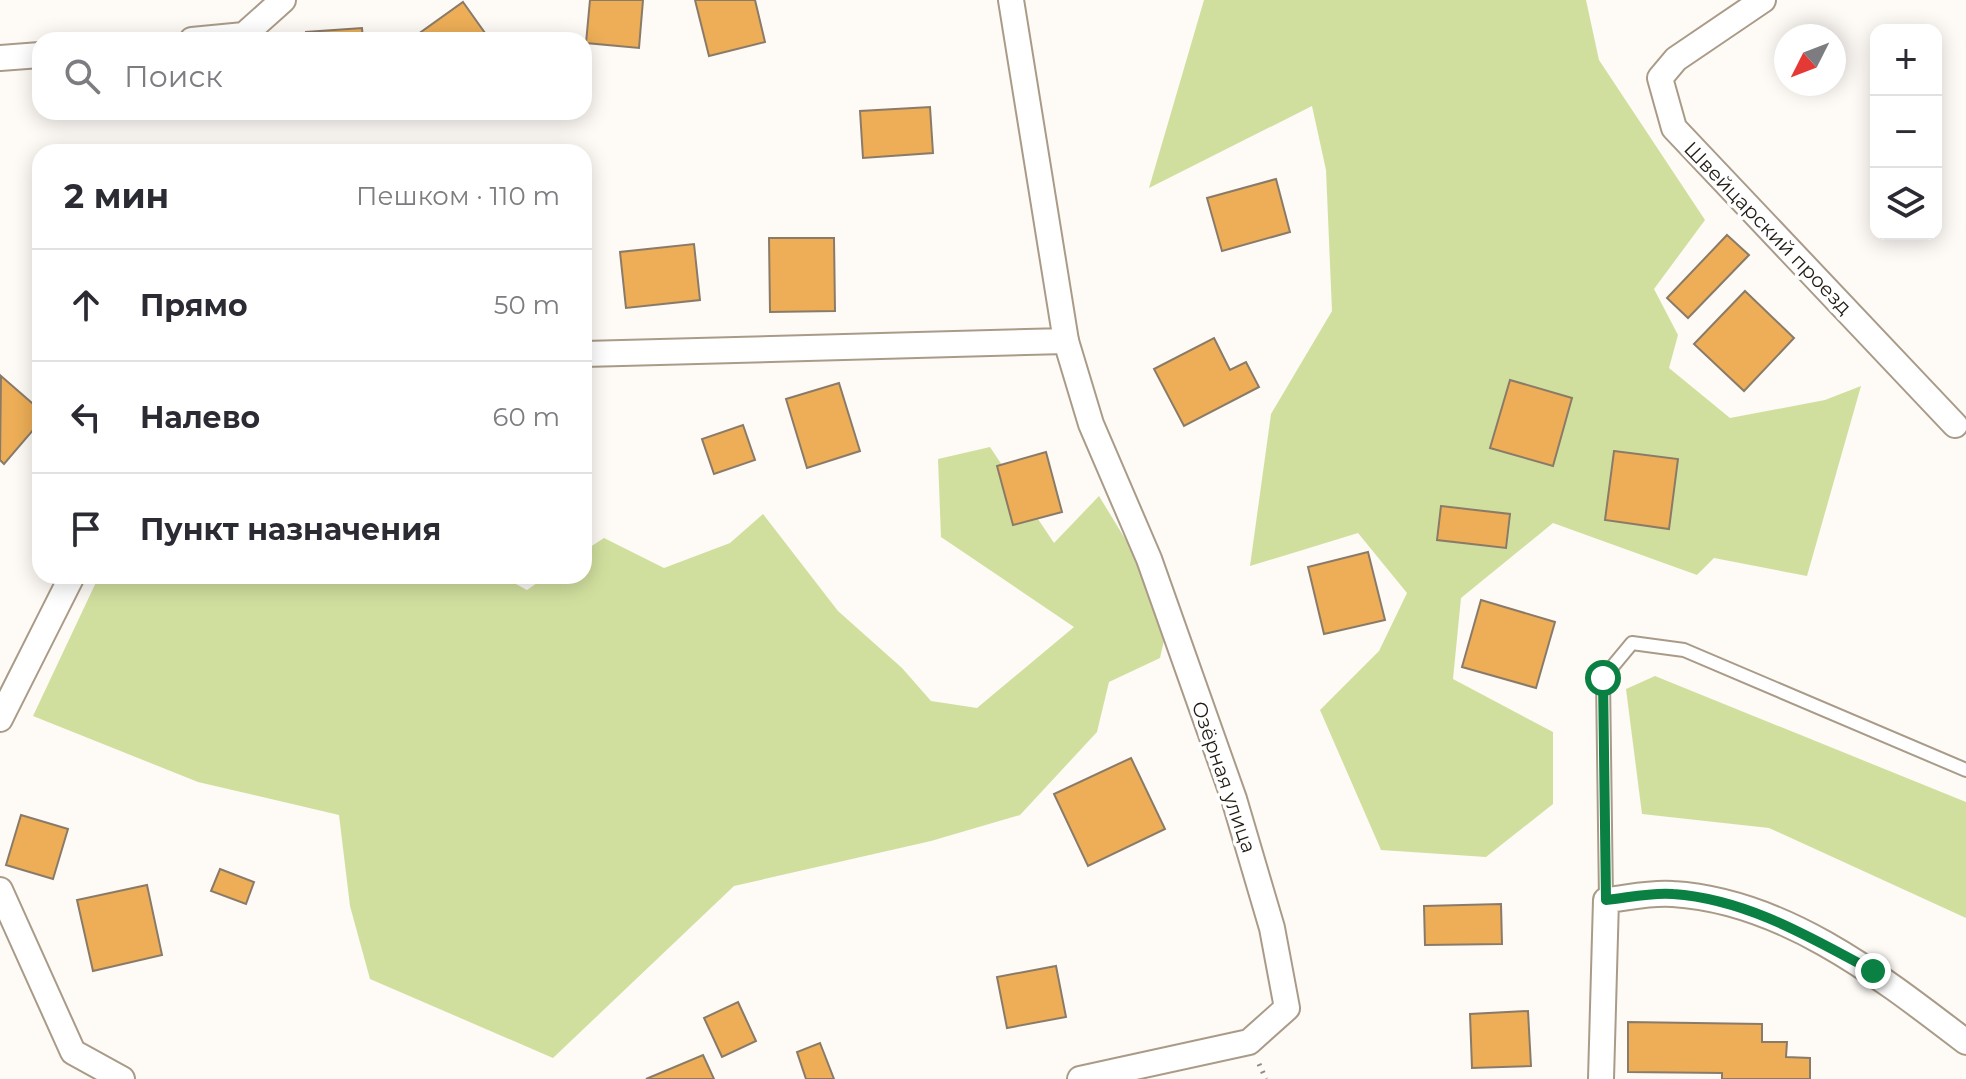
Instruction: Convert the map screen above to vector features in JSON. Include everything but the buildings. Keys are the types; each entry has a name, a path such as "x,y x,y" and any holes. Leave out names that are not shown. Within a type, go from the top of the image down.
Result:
{"street":[{"path":"247,32 283,0"},
{"path":"592,354 1066,341 1011,0"},
{"name":"Швейцарский проезд","path":"1763,0 1676,59 1660,78 1674,128 1955,425"},
{"path":"0,58 32,56"},
{"name":"Озёрная улица","path":"1066,341 1091,424 1149,559 1234,799 1272,928 1287,1008 1249,1042 1080,1079"},
{"path":"0,719 68,584"},
{"path":"0,890 73,1052 122,1079"},
{"path":"1601,1079 1606,900 1670,893 1718,899 1792,927 1873,971 1966,1042"}],"lane":[{"path":"1606,900 1603,678 1632,643 1684,650 1966,770"}],"green space":[{"path":"1204,0 1586,0 1599,60 1705,220 1654,289 1678,335 1669,368 1730,418 1825,400 1861,386 1807,576 1714,558 1697,575 1553,523 1461,598 1453,679 1553,732 1553,804 1486,857 1381,850 1320,710 1379,651 1407,593 1358,533 1250,566 1271,414 1332,311 1326,170 1312,106 1149,188"},
{"path":"990,447 1054,543 1099,496 1135,555 1167,627 1160,658 1109,682 1097,732 1020,815 931,841 734,886 553,1058 370,979 350,906 339,815 198,782 33,716 95,584 516,584 527,590 536,584 592,584 592,546 604,538 664,568 730,543 763,514 838,611 902,668 931,701 977,708 1074,627 941,537 938,459"},
{"path":"1655,676 1966,802 1966,918 1769,828 1642,814 1626,689"}],"route":[{"path":"1603,678 1606,900 1670,893 1718,899 1792,927 1873,971"}]}
